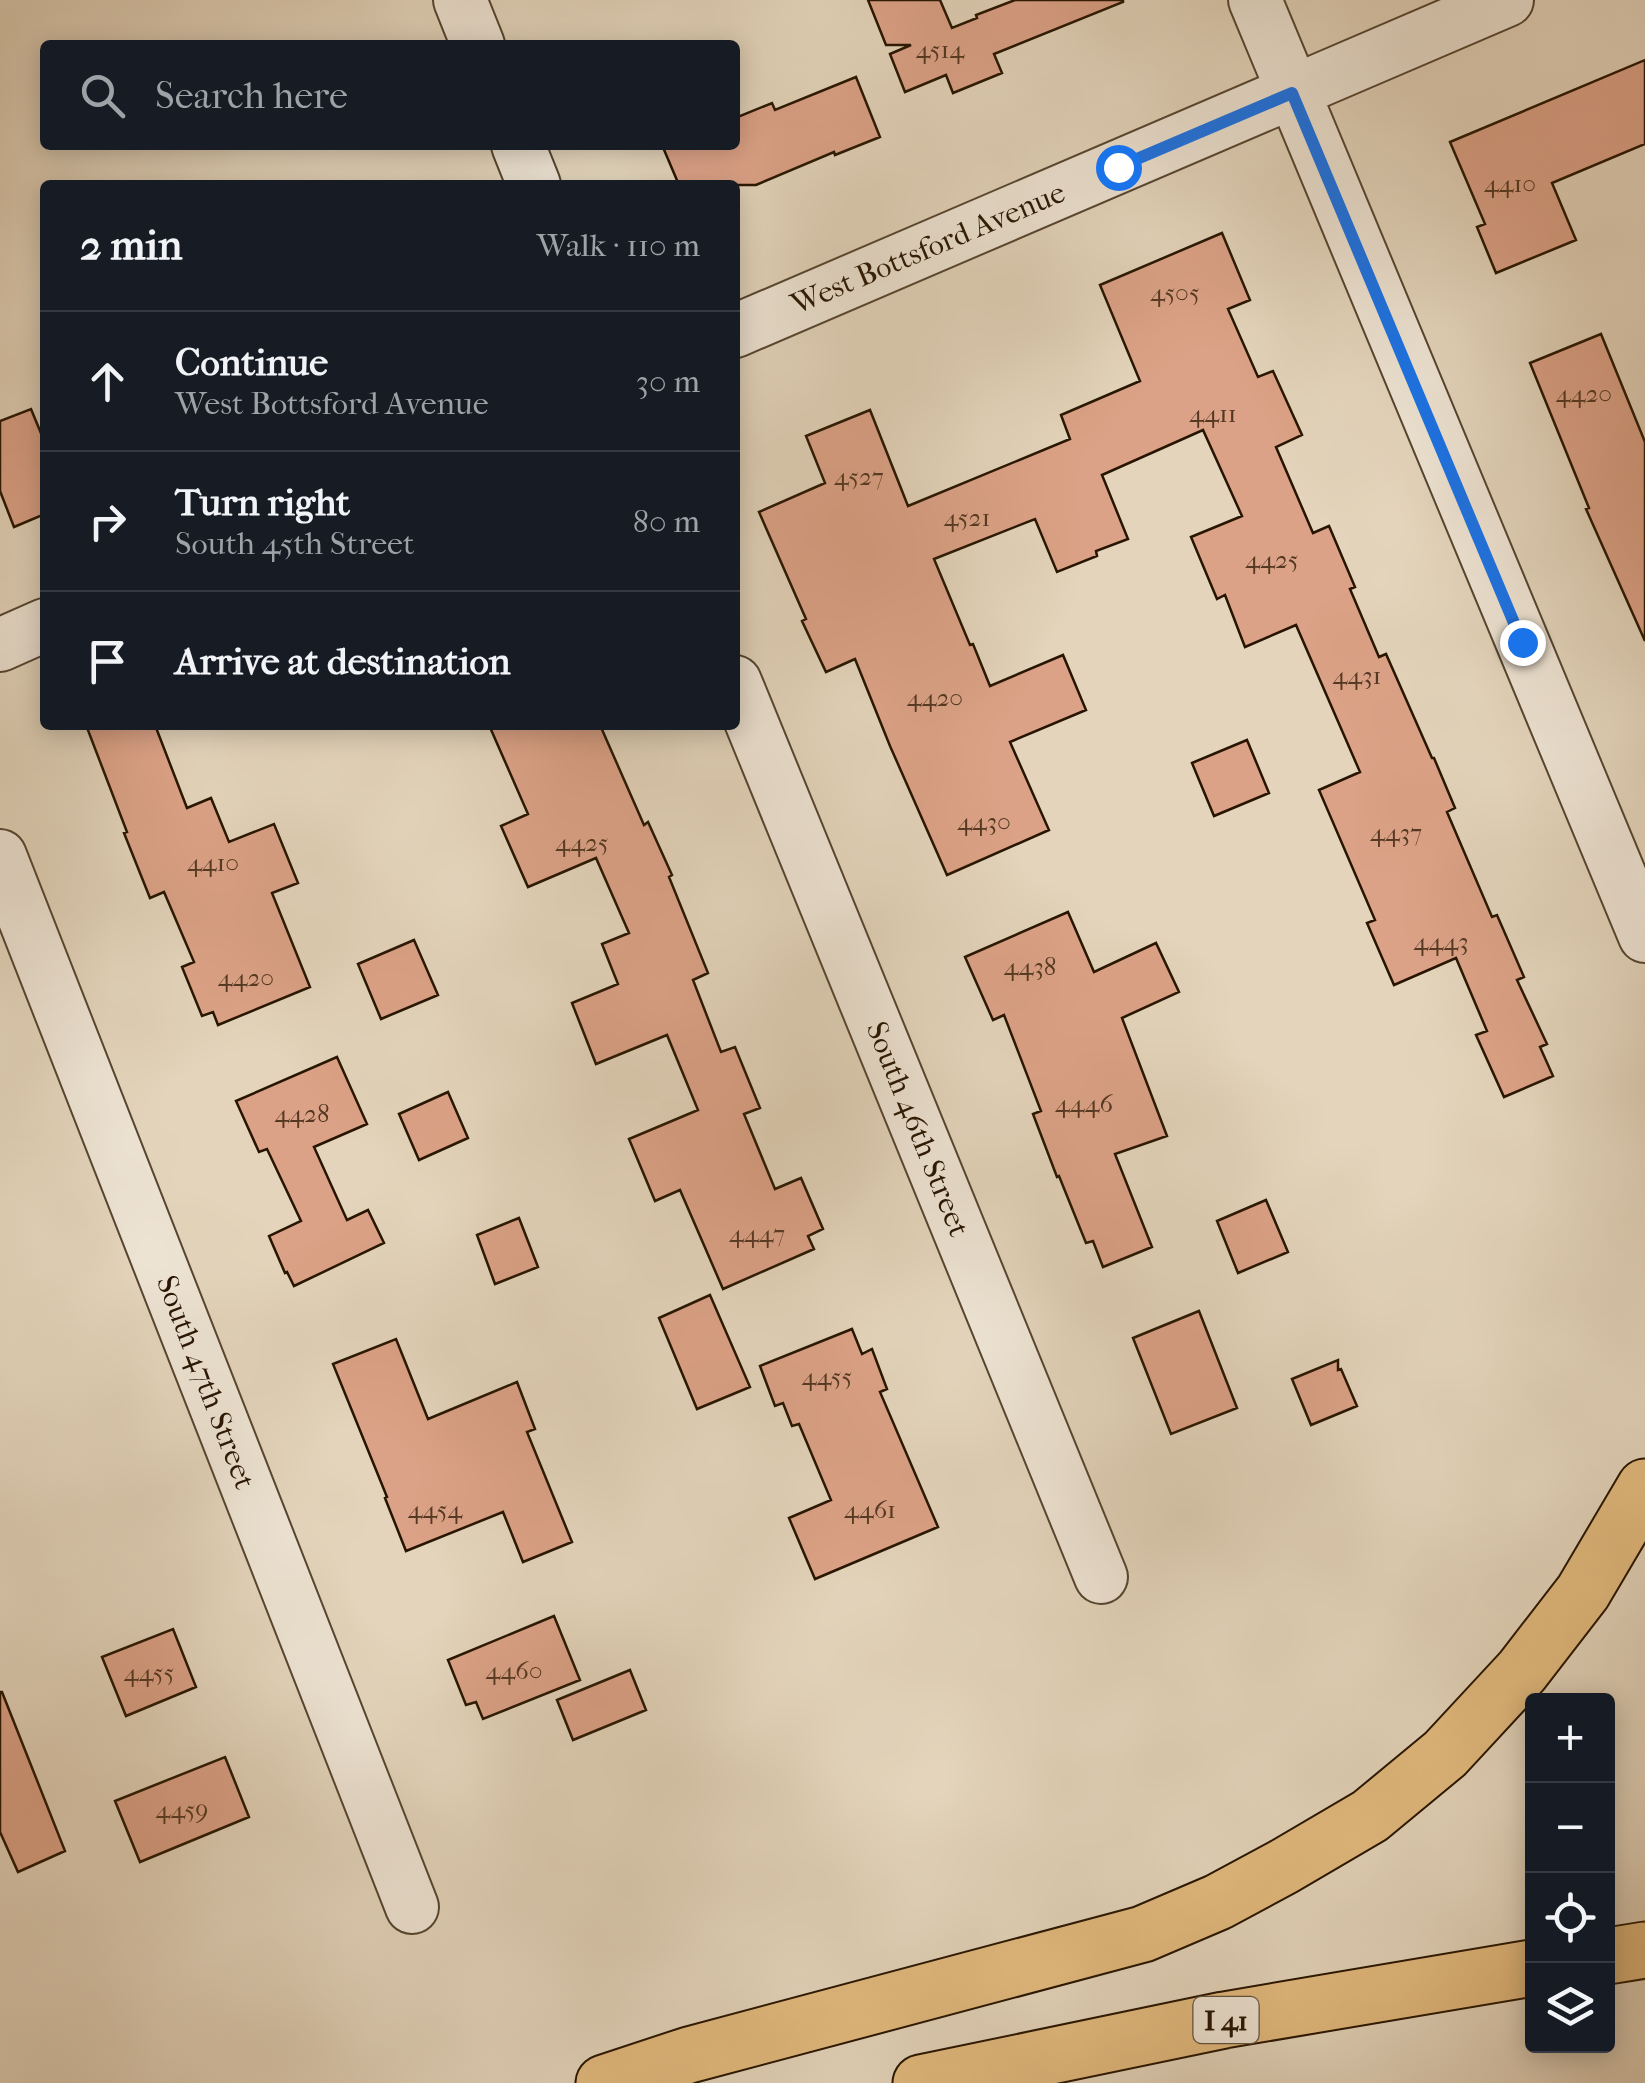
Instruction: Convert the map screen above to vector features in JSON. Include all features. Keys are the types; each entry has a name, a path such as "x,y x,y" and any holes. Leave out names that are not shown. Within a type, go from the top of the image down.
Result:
{"highway":[{"path":"604,2083 690,2055 1143,1934 1218,1902 1298,1858 1370,1816 1446,1754 1522,1671 1583,1592 1645,1487"},
{"path":"1615,1955 1645,1950"},
{"name":"I 41","path":"922,2083 1224,2020 1525,1969"}],"street":[{"path":"460,0 476,40"},
{"path":"1254,0 1645,936"},
{"name":"West Bottsford Avenue","path":"740,329 1507,0"},
{"path":"520,150 532,180"},
{"path":"0,644 40,627"},
{"name":"South 46th Street","path":"740,694 1101,1577"},
{"name":"South 47th Street","path":"0,856 412,1907"}],"building":[{"path":"868,0 940,0 952,28 1015,0 1123,2 994,54 1002,73 953,93 946,75 905,92 890,54 911,45 886,45"},
{"path":"1645,60 1645,144 1552,183 1576,240 1496,273 1477,227 1485,224 1450,142"},
{"path":"856,77 880,137 756,185 740,185 740,180 677,180 664,150 740,150 740,116 772,103 775,110"},
{"path":"1222,233 1250,300 1228,309 1258,377 1273,371 1302,435 1276,447 1313,533 1329,526 1379,657 1386,654 1434,758 1455,808 1447,812 1492,917 1497,915 1524,977 1517,980 1547,1044 1540,1047 1553,1076 1504,1097 1476,1035 1487,1031 1456,958 1394,985 1367,923 1375,920 1319,790 1360,772 1296,625 1245,647 1225,595 1217,599 1191,537 1242,516 1203,430 1102,475 1128,539 1096,551 1097,556 1057,572 1035,519 934,559 990,686 1063,655 1086,710 1010,742 1049,830 947,875 855,659 826,672 759,512 825,483 806,436 870,410 908,506 1070,439 1061,415 1140,381 1100,285"},
{"path":"1601,334 1645,442 1645,641 1586,509 1589,508 1530,363"},
{"path":"31,409 40,431 40,516 14,527 0,491 0,421"},
{"path":"88,730 157,730 187,808 211,798 229,842 274,824 298,883 272,893 310,987 218,1025 213,1012 202,1016 182,967 194,962 164,892 150,898 124,833 127,832"},
{"path":"491,730 602,730 644,825 648,822 672,875 669,877 708,973 693,980 721,1052 735,1047 760,1108 744,1114 775,1189 801,1178 823,1229 808,1236 814,1249 723,1289 680,1190 655,1201 629,1139 698,1110 667,1035 596,1064 572,1003 618,984 602,944 629,933 596,858 528,887 501,826 528,814"},
{"path":"1247,740 1269,793 1214,816 1192,763"},
{"path":"1068,912 1094,972 1156,943 1179,992 1122,1018 1167,1136 1115,1154 1152,1247 1103,1267 1093,1241 1086,1243 1057,1177 1033,1114 1041,1111 1004,1015 993,1020 965,957"},
{"path":"414,940 438,995 381,1019 358,964"},
{"path":"337,1057 367,1124 314,1147 347,1220 368,1210 384,1243 294,1286 269,1236 301,1221 267,1149 259,1152 236,1101"},
{"path":"448,1092 468,1138 419,1160 399,1114"},
{"path":"1266,1200 1288,1252 1238,1273 1217,1221"},
{"path":"519,1218 538,1267 495,1284 477,1235"},
{"path":"710,1295 750,1387 697,1409 659,1318"},
{"path":"1199,1311 1237,1408 1171,1434 1133,1338"},
{"path":"852,1329 862,1354 872,1349 887,1389 880,1392 938,1527 815,1579 789,1518 831,1500 799,1424 792,1426 783,1403 775,1406 760,1366"},
{"path":"396,1339 428,1419 517,1382 535,1429 527,1432 572,1542 523,1562 503,1512 406,1551 333,1364"},
{"path":"1338,1360 1338,1370 1341,1369 1357,1406 1311,1425 1292,1379"},
{"path":"554,1616 580,1680 483,1719 476,1702 466,1705 448,1660"},
{"path":"173,1629 196,1687 126,1716 102,1657"},
{"path":"630,1670 646,1710 573,1740 557,1700"},
{"path":"0,1692 65,1851 18,1872 0,1832"},
{"path":"225,1757 249,1817 140,1862 115,1801"}],"route":[{"path":"1118,167 1292,93 1522,642"}]}
